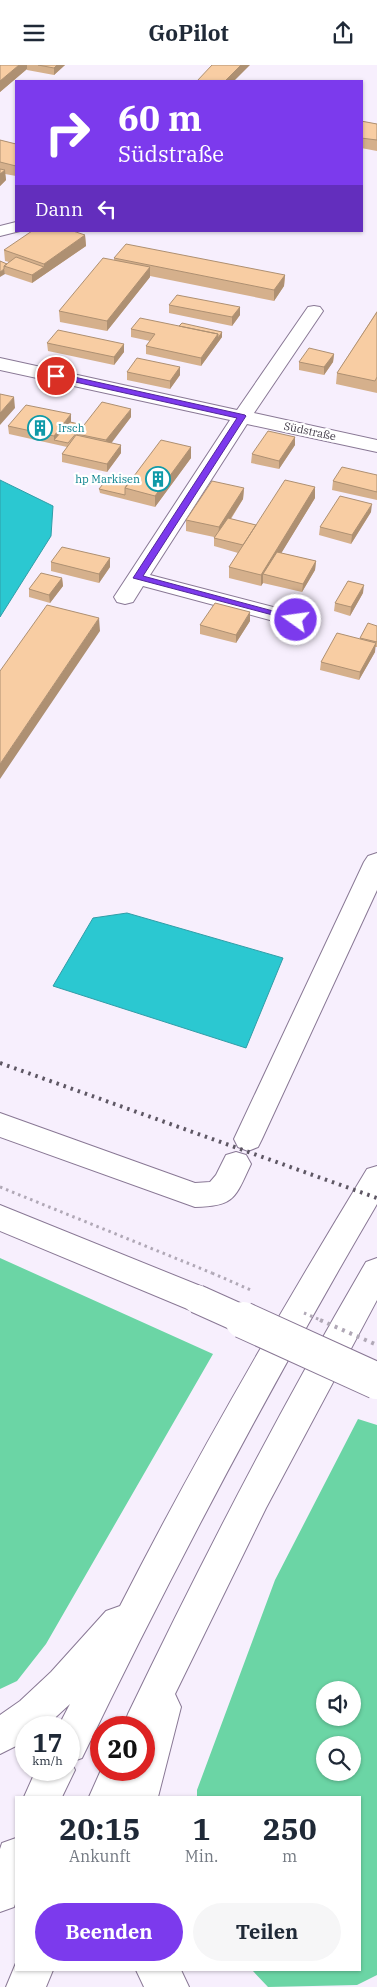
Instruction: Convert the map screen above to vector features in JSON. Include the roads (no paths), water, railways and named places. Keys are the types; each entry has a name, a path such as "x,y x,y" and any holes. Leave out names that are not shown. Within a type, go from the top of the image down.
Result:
{"main road":[{"path":"0,231 15,227"},
{"path":"125,597 242,416 314,311"},
{"name":"Südstraße","path":"0,364 377,446"},
{"path":"138,578 296,620"},
{"path":"0,1125 195,1195 217,1194 227,1183 377,862"},
{"path":"80,1723 142,1596 311,1288 377,1178"},
{"path":"0,1218 204,1286 377,1381"},
{"path":"146,1716 179,1645 302,1406 377,1271"},
{"path":"0,1736 21,1725 68,1679 142,1596"},
{"path":"139,1796 179,1645"},
{"path":"43,1796 51,1781"},
{"path":"108,1796 116,1781"},
{"path":"0,1893 15,1859"},
{"path":"26,1987 33,1971"},
{"path":"157,1971 169,1987"}],"water":[{"path":"0,480 53,506 51,536 0,617"},
{"path":"127,913 283,958 246,1048 53,986 93,918"}],"railway":[{"path":"0,1063 377,1198"}],"place":[{"name":"Irsch","path":"40,428"},
{"name":"hp Markisen","path":"158,479"}]}
